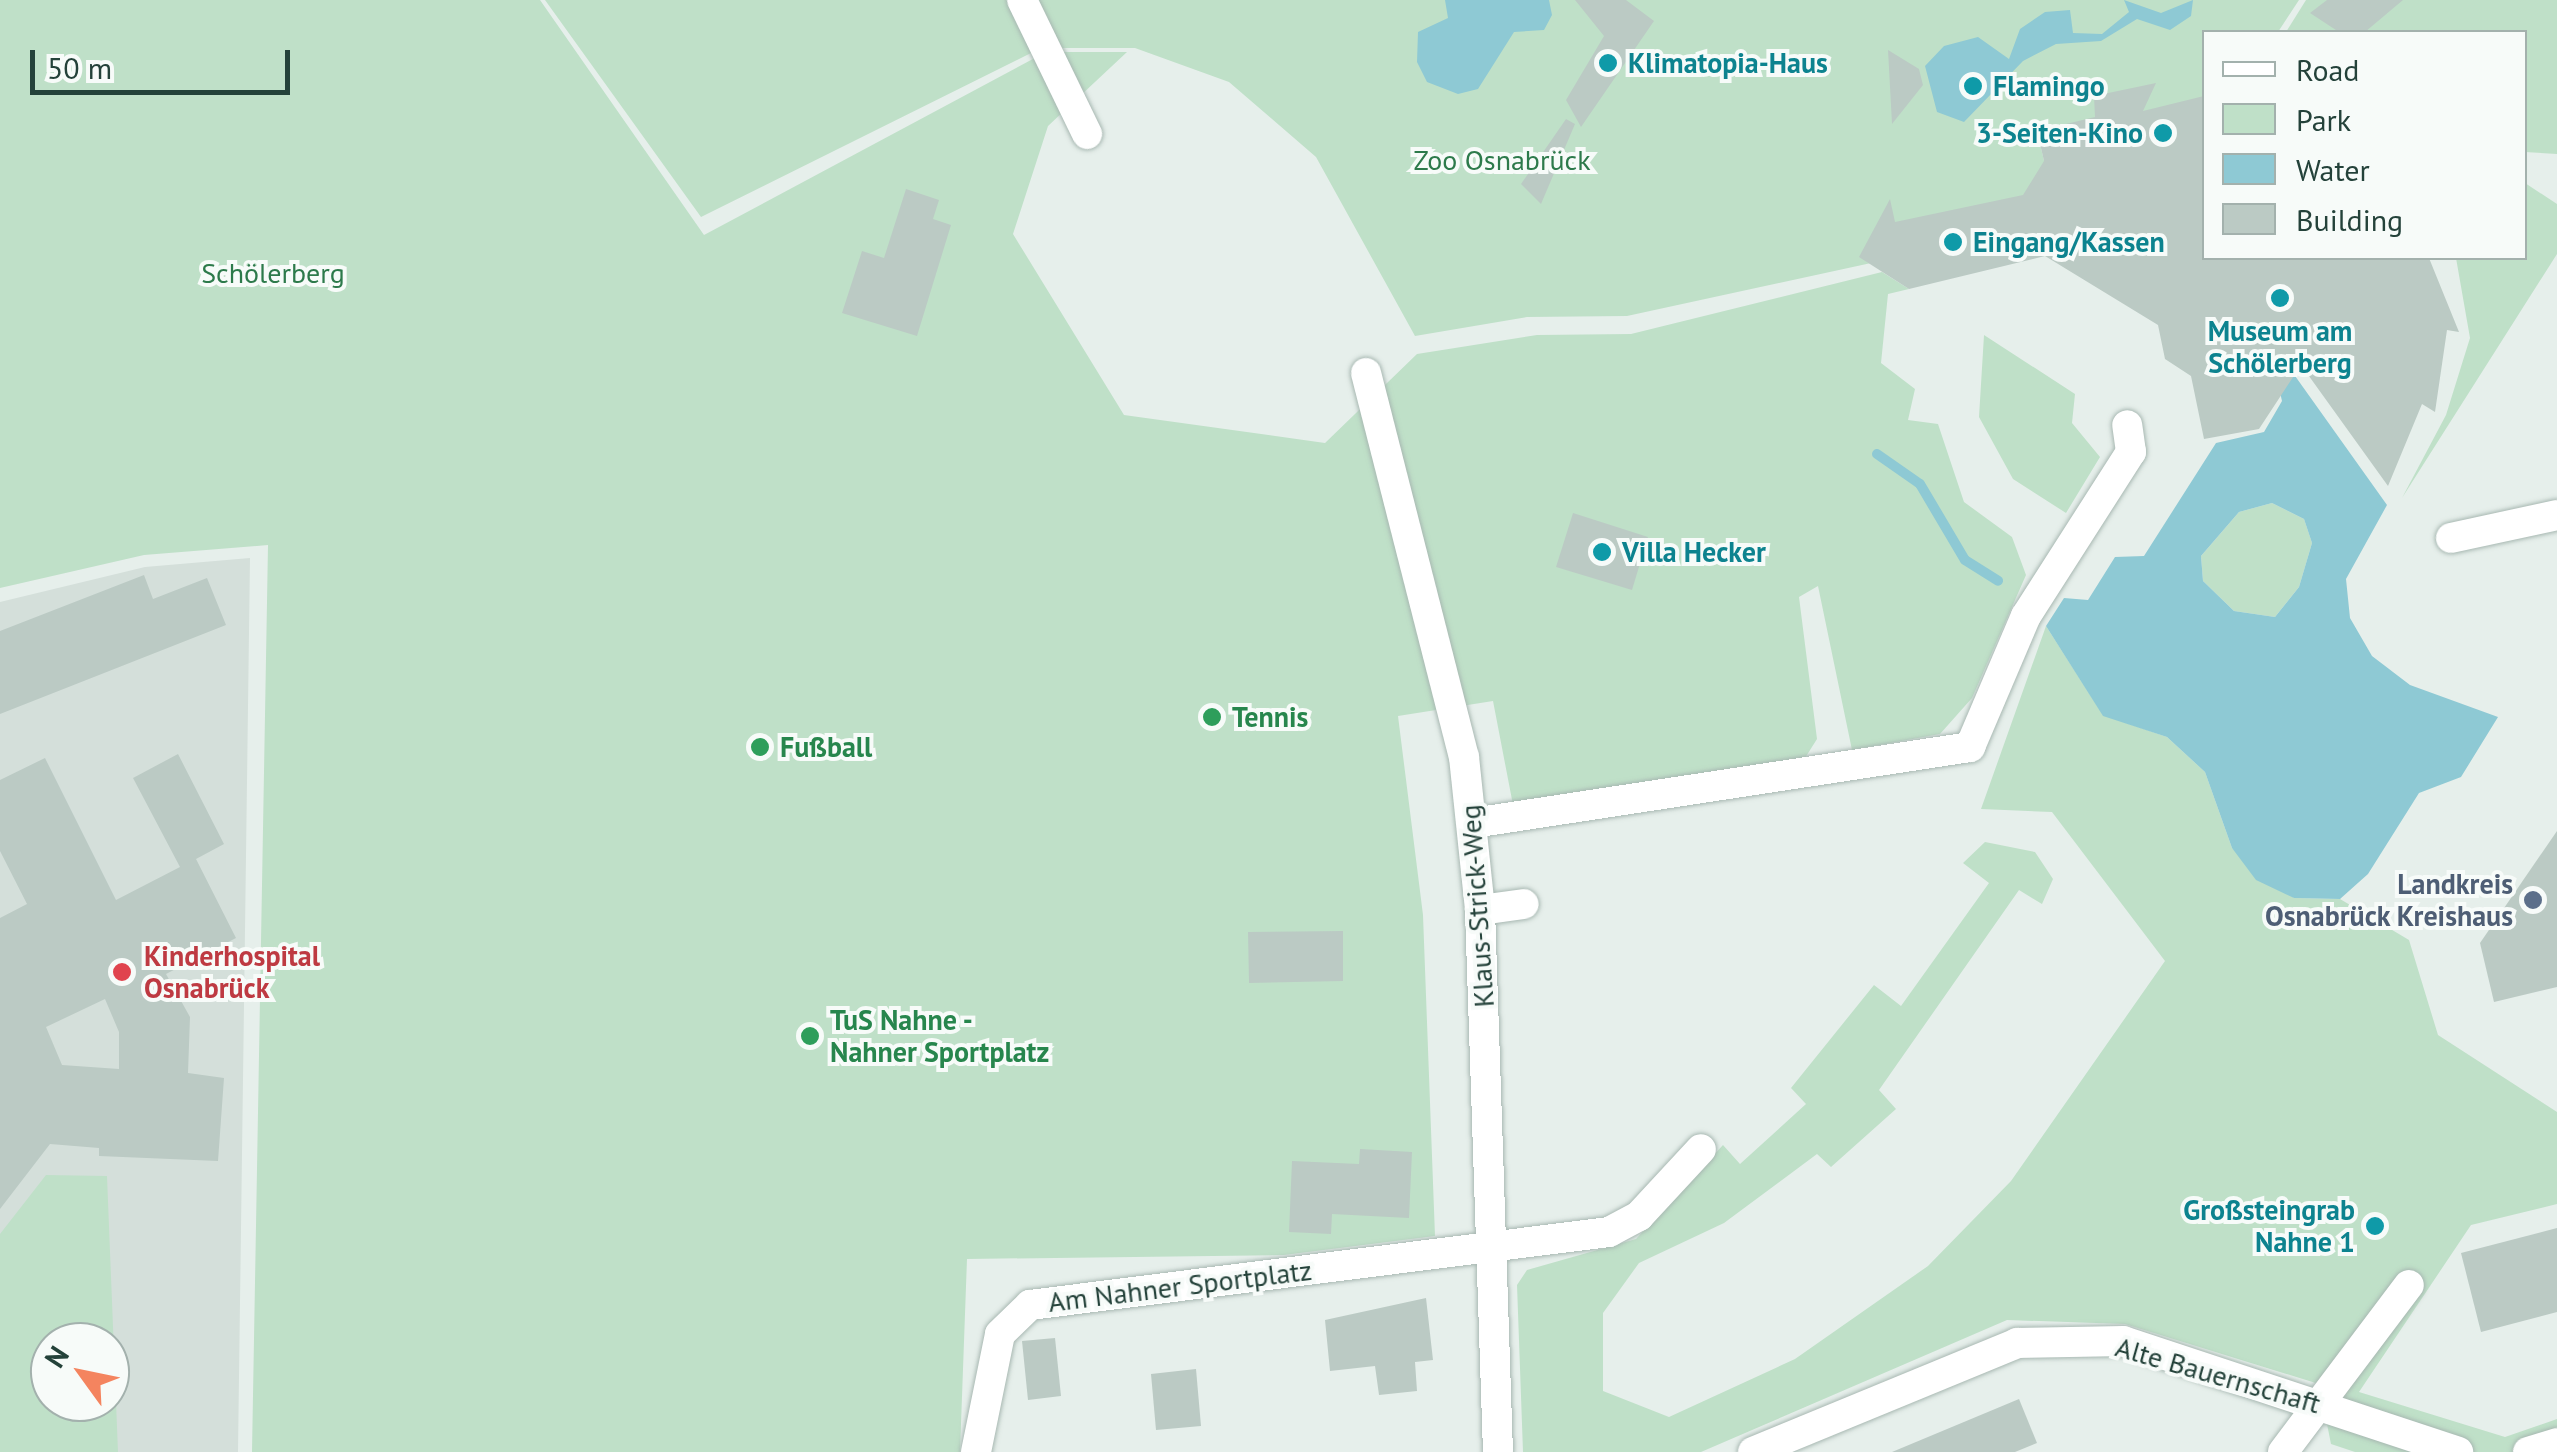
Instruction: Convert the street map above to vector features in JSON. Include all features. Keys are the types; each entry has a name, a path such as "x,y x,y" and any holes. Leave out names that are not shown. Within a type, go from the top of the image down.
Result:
{"street":[{"path":"1022,0 1087,134"},
{"name":"Klaus-Strick-Weg","path":"1366,373 1443,662 1472,823 1480,910 1498,1452"},
{"path":"1472,823 1970,747 2026,616 2131,452 2126,424"},
{"path":"2451,538 2557,515"},
{"path":"1480,910 1524,904"},
{"name":"Am Nahner Sportplatz","path":"976,1452 1000,1334 1030,1305 1609,1232 1640,1216 1700,1149"},
{"path":"2283,1452 2325,1406 2410,1285"},
{"name":"Alte Bauernschaft","path":"1753,1452 2017,1343 2123,1341 2458,1452"},
{"path":"2528,1452 2557,1443"}],"shaded area":[{"name":"Kinderhospital Osnabrück","path":"250,558 238,1452 0,1452 0,602 145,567"}],"green space":[{"name":"Schölerberg","path":"0,0 540,0 704,235 1046,52 1127,52 1048,126 1013,234 1124,415 1325,443 1417,354 1537,335 1631,334 1882,272 1909,289 1888,294 1881,363 1915,389 1908,420 1938,424 1964,502 2012,537 2026,575 1972,698 1940,734 1852,750 1818,586 1799,597 1817,739 1805,758 1513,805 1493,701 1398,716 1423,915 1435,1236 1284,1255 967,1259 960,1452 252,1452 268,545 144,555 0,588"},
{"name":"Zoo Osnabrück","path":"545,0 2299,0 2279,30 2202,30 2202,189 2194,202 2037,131 2045,165 2023,196 1931,250 1627,316 1527,317 1415,336 1316,157 1229,82 1135,48 1041,48 701,217"},
{"path":"2306,0 2557,0 2557,154 2527,152 2527,30 2287,30"},
{"path":"2527,184 2557,204 2557,254 2402,498 2446,415 2470,338 2456,260 2527,260"},
{"path":"1984,335 2075,394 2072,423 2100,457 2066,513 2013,479 1979,417"},
{"path":"2272,503 2304,519 2312,543 2299,587 2275,617 2234,611 2203,581 2201,556 2239,512"},
{"path":"2046,626 2103,715 2167,737 2205,772 2232,848 2294,898 2340,899 2409,940 2438,1035 2557,1112 2557,1204 2471,1225 2359,1392 2505,1437 2557,1419 2557,1452 2355,1452 2331,1444 2319,1384 2125,1324 2007,1320 1701,1452 1523,1452 1517,1285 1527,1270 1636,1239 1723,1145 1740,1164 1806,1104 1791,1088 1874,985 1901,1006 1989,883 1963,863 1985,842 2035,852 2053,879 2042,904 2019,890 1879,1090 1896,1109 1831,1167 1817,1154 1724,1223 1639,1263 1603,1313 1603,1391 1669,1417 1795,1359 1928,1266 2011,1181 2165,961 2052,812 1981,809"},
{"path":"46,1175 107,1176 113,1322 30,1322 30,1422 117,1422 118,1452 0,1452 0,1234"}],"water":[{"path":"1445,0 1549,0 1552,15 1544,30 1514,32 1478,89 1458,94 1427,82 1417,62 1418,32 1448,18"},
{"path":"2124,0 2161,13 2193,0 2191,16 2170,30 2137,19 2101,41 2056,44 2023,61 1964,122 1937,112 1925,66 1944,46 1978,37 2009,59 2020,29 2045,12 2070,10 2073,33 2102,34 2129,12"},
{"path":"2283,359 2387,505 2346,579 2350,618 2372,656 2410,685 2498,717 2461,777 2419,793 2368,874 2340,899 2294,898 2256,880 2232,848 2205,772 2167,737 2103,716 2046,626 2064,598 2088,600 2115,557 2144,556 2216,443 2264,432 2282,401 2273,362","holes":["2272,503 2304,519 2312,543 2299,587 2275,617 2234,611 2203,581 2201,556 2239,512"]}],"building":[{"name":"Klimatopia-Haus","path":"1575,0 1626,0 1654,21 1581,127 1566,100 1604,36"},
{"path":"2327,0 2403,0 2367,30 2336,30 2310,13"},
{"path":"1888,50 1919,69 1923,85 1892,124"},
{"name":"Museum am Schölerberg","path":"2156,83 2143,111 2202,96 2202,260 2430,260 2459,332 2447,330 2435,412 2422,404 2388,486 2301,365 2259,429 2204,439 2191,376 2165,359 2158,325 2045,256 1909,289 1859,257 1890,199 1895,222 2023,195 2044,161 2037,131 2095,117 2094,96"},
{"path":"1566,119 1575,124 1541,204 1521,184"},
{"path":"906,189 939,200 933,219 951,225 917,336 842,313 862,251 884,258"},
{"name":"Villa Hecker","path":"1573,513 1648,537 1632,590 1556,567"},
{"path":"144,575 153,599 207,578 226,625 0,714 0,631"},
{"path":"178,754 224,844 196,859 236,938 166,974 190,1017 188,1073 224,1078 218,1161 99,1156 99,1148 50,1144 0,1209 0,918 27,904 0,851 0,780 45,758 116,900 180,867 133,778","holes":["105,999 119,1032 119,1069 62,1065 46,1027"]},
{"name":"Landkreis Osnabrück Kreishaus","path":"2557,831 2557,987 2494,1002 2480,943"},
{"path":"1343,931 1343,981 1249,983 1248,932"},
{"path":"1360,1149 1412,1152 1409,1218 1332,1214 1331,1234 1289,1232 1292,1161 1359,1164"},
{"path":"2557,1228 2557,1312 2481,1332 2461,1253"},
{"path":"1426,1298 1433,1360 1415,1362 1417,1391 1379,1395 1375,1366 1330,1371 1325,1320"},
{"path":"1055,1338 1061,1396 1028,1400 1022,1341"},
{"path":"1196,1369 1201,1426 1156,1430 1151,1374"},
{"path":"2019,1399 2037,1443 2015,1452 1892,1452"}],"waterway":[{"path":"1877,454 1920,484 1965,560 1998,581"}],"place":[{"name":"Klimatopia-Haus","path":"1608,63"},
{"name":"Flamingo","path":"1973,86"},
{"name":"3-Seiten-Kino","path":"2163,133"},
{"name":"Eingang/Kassen","path":"1953,242"},
{"name":"Museum am Schölerberg","path":"2280,298"},
{"name":"Villa Hecker","path":"1602,552"},
{"name":"Tennis","path":"1212,717"},
{"name":"Fußball","path":"760,747"},
{"name":"Landkreis Osnabrück Kreishaus","path":"2533,900"},
{"name":"Kinderhospital Osnabrück","path":"122,972"},
{"name":"TuS Nahne - Nahner Sportplatz","path":"810,1036"},
{"name":"Großsteingrab Nahne 1","path":"2375,1226"}]}
